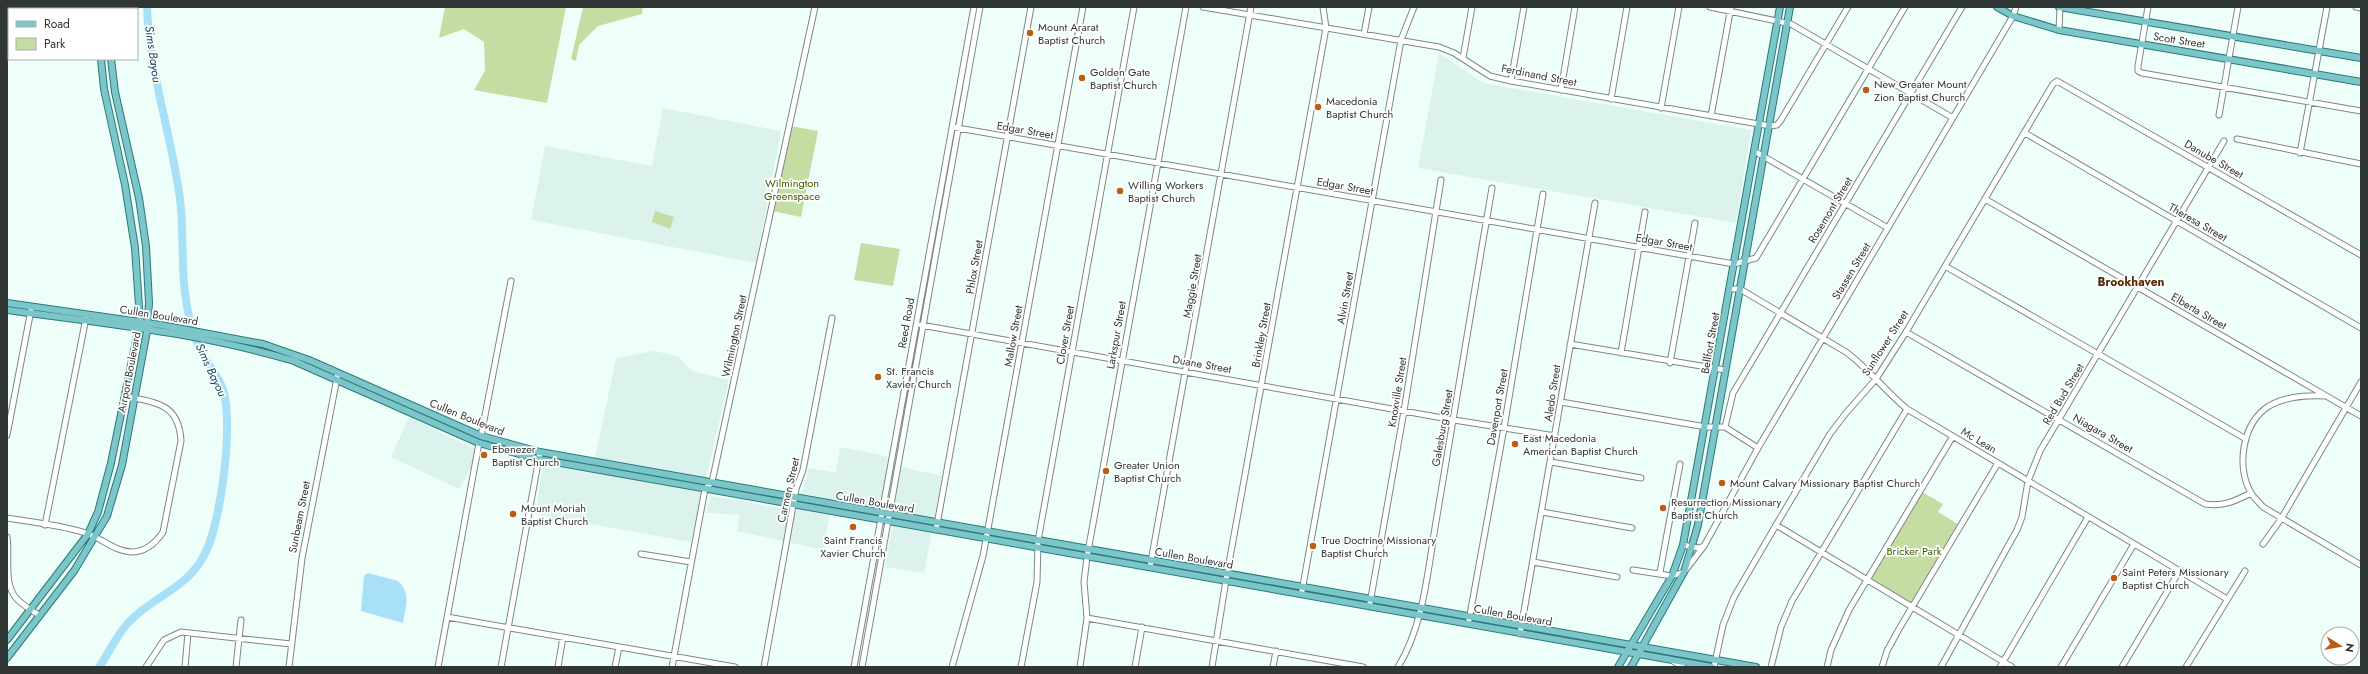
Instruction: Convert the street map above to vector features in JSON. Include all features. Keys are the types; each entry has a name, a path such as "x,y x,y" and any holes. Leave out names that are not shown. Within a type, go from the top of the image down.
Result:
{"main road":[{"name":"Bellfort Street","path":"1618,667 1672,576 1683,544 1706,428 1780,7"},
{"name":"Bellfort Street","path":"1631,667 1644,648 1684,572 1692,547 1716,427 1790,7"},
{"name":"Scott Street","path":"1997,7 2013,16 2059,30 2229,58 2361,82"},
{"name":"Scott Street","path":"2060,7 2318,52 2361,58"},
{"name":"Airport Boulevard","path":"7,640 88,534 102,501 140,321 135,248 125,185 104,89 101,60"},
{"name":"Airport Boulevard","path":"7,658 74,571 96,538 112,503 122,465 149,323 146,246 139,198 115,92 111,60"},
{"path":"1768,72 1778,74"},
{"path":"1744,210 1754,212"},
{"path":"135,248 146,246"},
{"name":"Cullen Boulevard","path":"7,303 140,321 228,336 287,351 481,436 540,452 882,513 889,517 986,539 1037,548 1087,553"},
{"name":"Cullen Boulevard","path":"7,310 85,320 239,346 294,361 479,443 538,459 881,520 889,517"},
{"path":"239,346 240,339"},
{"path":"379,398 382,392"},
{"path":"420,416 422,414 439,421 445,420"},
{"path":"590,461 593,469"},
{"path":"111,463 122,465"},
{"path":"644,478 645,470"},
{"path":"1695,487 1704,488"},
{"name":"Cullen Boulevard","path":"937,527 987,531 1087,553 1226,578 1370,607 1419,612"},
{"name":"Cullen Boulevard","path":"1226,578 1302,587 1371,600 1520,634 1713,667"},
{"name":"Cullen Boulevard","path":"1468,621 1521,627 1756,667"}],"street":[{"name":"Wilmington Street","path":"712,482 815,7"},
{"name":"Reed Road","path":"854,667 974,7"},
{"name":"Reed Road","path":"862,667 980,7"},
{"name":"Phlox Street","path":"937,527 1031,7"},
{"name":"Mallow Street","path":"952,667 974,592 986,539 1083,7"},
{"name":"Clover Street","path":"1021,667 1037,582 1038,541 1134,7"},
{"name":"Larkspur Street","path":"1080,667 1087,618 1084,582 1087,553 1186,7"},
{"name":"Ferdinand Street","path":"1203,7 1439,47 1463,58 1490,76 1511,82 1770,126"},
{"name":"Maggie Street","path":"1151,564 1251,7"},
{"name":"Brinkley Street","path":"1212,667 1226,578 1326,28 1323,7"},
{"path":"1364,34 1369,7"},
{"name":"Alvin Street","path":"1301,594 1373,202 1401,40 1414,7"},
{"path":"1463,58 1472,7"},
{"path":"1511,82 1524,7"},
{"path":"1561,90 1575,7"},
{"path":"1611,99 1627,7"},
{"path":"1661,108 1679,7"},
{"path":"1710,7 1730,9 1787,22 1953,118"},
{"path":"1770,126 1779,123 1848,7"},
{"path":"1734,264 1756,258 1905,7"},
{"name":"Rosemont Street","path":"1725,427 1733,393 1962,7"},
{"name":"Stassen Street","path":"1684,572 1704,546 1758,448 2013,16 2016,7"},
{"path":"2059,30 2060,7"},
{"path":"2148,7 2138,71 2224,88 2361,111"},
{"path":"2219,115 2238,7"},
{"path":"2300,153 2326,7"},
{"path":"2356,7 2361,8"},
{"path":"1711,116 1730,9"},
{"path":"972,14 979,15"},
{"path":"962,72 969,73"},
{"name":"Sunflower Street","path":"1713,667 1716,660 1723,625 1734,597 1776,525 1830,434 1876,379 1906,332 2052,84 2057,81"},
{"name":"Danube Street","path":"2057,81 2361,256"},
{"name":"Edgar Street","path":"952,127 1373,202 1734,264"},
{"name":"Theresa Street","path":"2024,133 2361,328"},
{"path":"2237,139 2300,153 2361,164"},
{"name":"Red Bud Street","path":"1941,667 2017,530 2022,517 2028,481 2040,451 2178,221 2224,141"},
{"path":"1754,151 1888,228"},
{"path":"943,175 950,176"},
{"name":"Knoxville Street","path":"1370,607 1404,411 1441,180"},
{"name":"Galesburg Street","path":"1398,667 1410,645 1419,612 1454,420 1492,188"},
{"name":"Davenport Street","path":"1468,621 1504,428 1543,194"},
{"name":"Elberta Street","path":"1985,199 2361,416"},
{"name":"Aledo Street","path":"1520,634 1595,204"},
{"path":"1621,353 1645,212"},
{"path":"934,222 942,223"},
{"path":"1670,363 1695,223"},
{"path":"1945,266 2246,439"},
{"path":"926,269 934,270"},
{"path":"481,436 511,281"},
{"path":"1730,289 1740,289"},
{"name":"Mc Lean","path":"1740,289 1862,363 1907,409 2227,598"},
{"path":"7,435 32,306"},
{"path":"44,525 86,313"},
{"name":"Carmen Street","path":"764,667 793,505 803,470 832,318"},
{"name":"Duane Street","path":"916,325 924,325 1073,351 1454,420 1555,436"},
{"name":"Niagara Street","path":"1906,332 2206,504 2219,506 2235,502 2251,493"},
{"path":"1570,344 1670,363 1725,370"},
{"name":"Sunbeam Street","path":"289,667 302,558 338,373"},
{"path":"2263,544 2280,519 2361,382"},
{"path":"905,385 912,386"},
{"path":"7,518 88,534 117,549 131,552 147,548 156,542 163,532 182,441 181,426 172,411 159,404 125,396"},
{"path":"2327,396 2291,397 2269,406 2256,420 2246,439 2243,453 2245,475 2251,493 2263,507 2280,519 2361,565"},
{"path":"1560,402 1706,428 1725,427 1758,448"},
{"path":"1771,667 1781,627 1789,608 1907,409"},
{"path":"1827,667 1840,628 1953,436"},
{"path":"438,667 479,443"},
{"path":"894,445 901,446"},
{"path":"501,667 540,452"},
{"path":"1551,462 1641,478"},
{"path":"1882,667 1887,651 1912,607 1998,463"},
{"path":"1660,572 1680,464"},
{"path":"672,667 705,489 712,482"},
{"path":"1542,512 1632,528"},
{"path":"2000,667 2088,517"},
{"path":"1776,525 2012,667"},
{"path":"7,537 9,551 8,582 12,592 17,600 39,615"},
{"path":"1683,544 1692,547 1704,546"},
{"path":"2061,667 2134,544"},
{"path":"641,554 691,562"},
{"path":"1533,562 1617,577"},
{"path":"1633,570 1660,572 1672,576 1684,572"},
{"path":"2122,667 2180,570"},
{"path":"2186,667 2245,571"},
{"path":"868,588 876,589"},
{"path":"447,618 734,667"},
{"path":"1087,618 1276,651 1333,664 1363,667"},
{"path":"236,667 241,620"},
{"path":"1135,667 1142,627"},
{"path":"146,667 164,640 181,632 291,644"},
{"path":"185,667 188,633"},
{"path":"558,667 563,638"},
{"path":"616,667 619,647"},
{"path":"1273,667 1276,651"},
{"path":"1672,660 1683,667"}],"shaded area":[{"path":"1439,53 1483,83 1751,130 1736,223 1418,168"},
{"path":"663,108 781,131 756,263 531,220 545,146 652,166"},
{"path":"654,351 678,356 692,371 729,380 691,542 535,514 543,465 589,472 595,458 616,358"},
{"path":"409,417 475,449 471,468 459,489 391,457"},
{"path":"840,447 886,456 902,467 942,476 924,573 885,567 895,511 833,499 823,550 737,531 740,515 707,513 711,496 797,511 809,468 836,473"}],"green space":[{"path":"445,7 566,7 547,103 474,90 485,71 484,42 464,29 439,38"},
{"path":"583,7 643,7 642,14 598,26 579,45 576,61 571,59"},
{"name":"Wilmington Greenspace","path":"791,126 818,131 801,217 772,211"},
{"path":"655,211 674,217 670,229 652,222"},
{"path":"861,243 900,249 893,286 854,280"},
{"name":"Bricker Park","path":"1922,492 1943,504 1938,512 1958,524 1911,603 1870,578"}],"water":[{"path":"368,573 398,581 405,590 406,600 403,623 361,611 364,576"}],"waterway":[{"name":"Sims Bayou","path":"99,667 129,622 147,606 187,578 202,559 215,525 224,478 226,453 227,429 224,393 219,381 197,343 187,306 183,273 181,206 152,54 147,7"}],"place":[{"name":"Mount Ararat Baptist Church","path":"1030,33"},
{"name":"Golden Gate Baptist Church","path":"1082,78"},
{"name":"New Greater Mount Zion Baptist Church","path":"1866,90"},
{"name":"Macedonia Baptist Church","path":"1318,107"},
{"name":"Willing Workers Baptist Church","path":"1120,191"},
{"name":"St. Francis Xavier Church","path":"878,377"},
{"name":"East Macedonia American Baptist Church","path":"1515,444"},
{"name":"Ebenezer Baptist Church","path":"484,455"},
{"name":"Greater Union Baptist Church","path":"1106,471"},
{"name":"Mount Calvary Missionary Baptist Church","path":"1722,483"},
{"name":"Resurrection Missionary Baptist Church","path":"1663,508"},
{"name":"Mount Moriah Baptist Church","path":"513,514"},
{"name":"Saint Francis Xavier Church","path":"853,527"},
{"name":"True Doctrine Missionary Baptist Church","path":"1313,546"},
{"name":"Saint Peters Missionary Baptist Church","path":"2114,578"}],"district":[{"name":"Brookhaven","path":"2131,282"}]}
